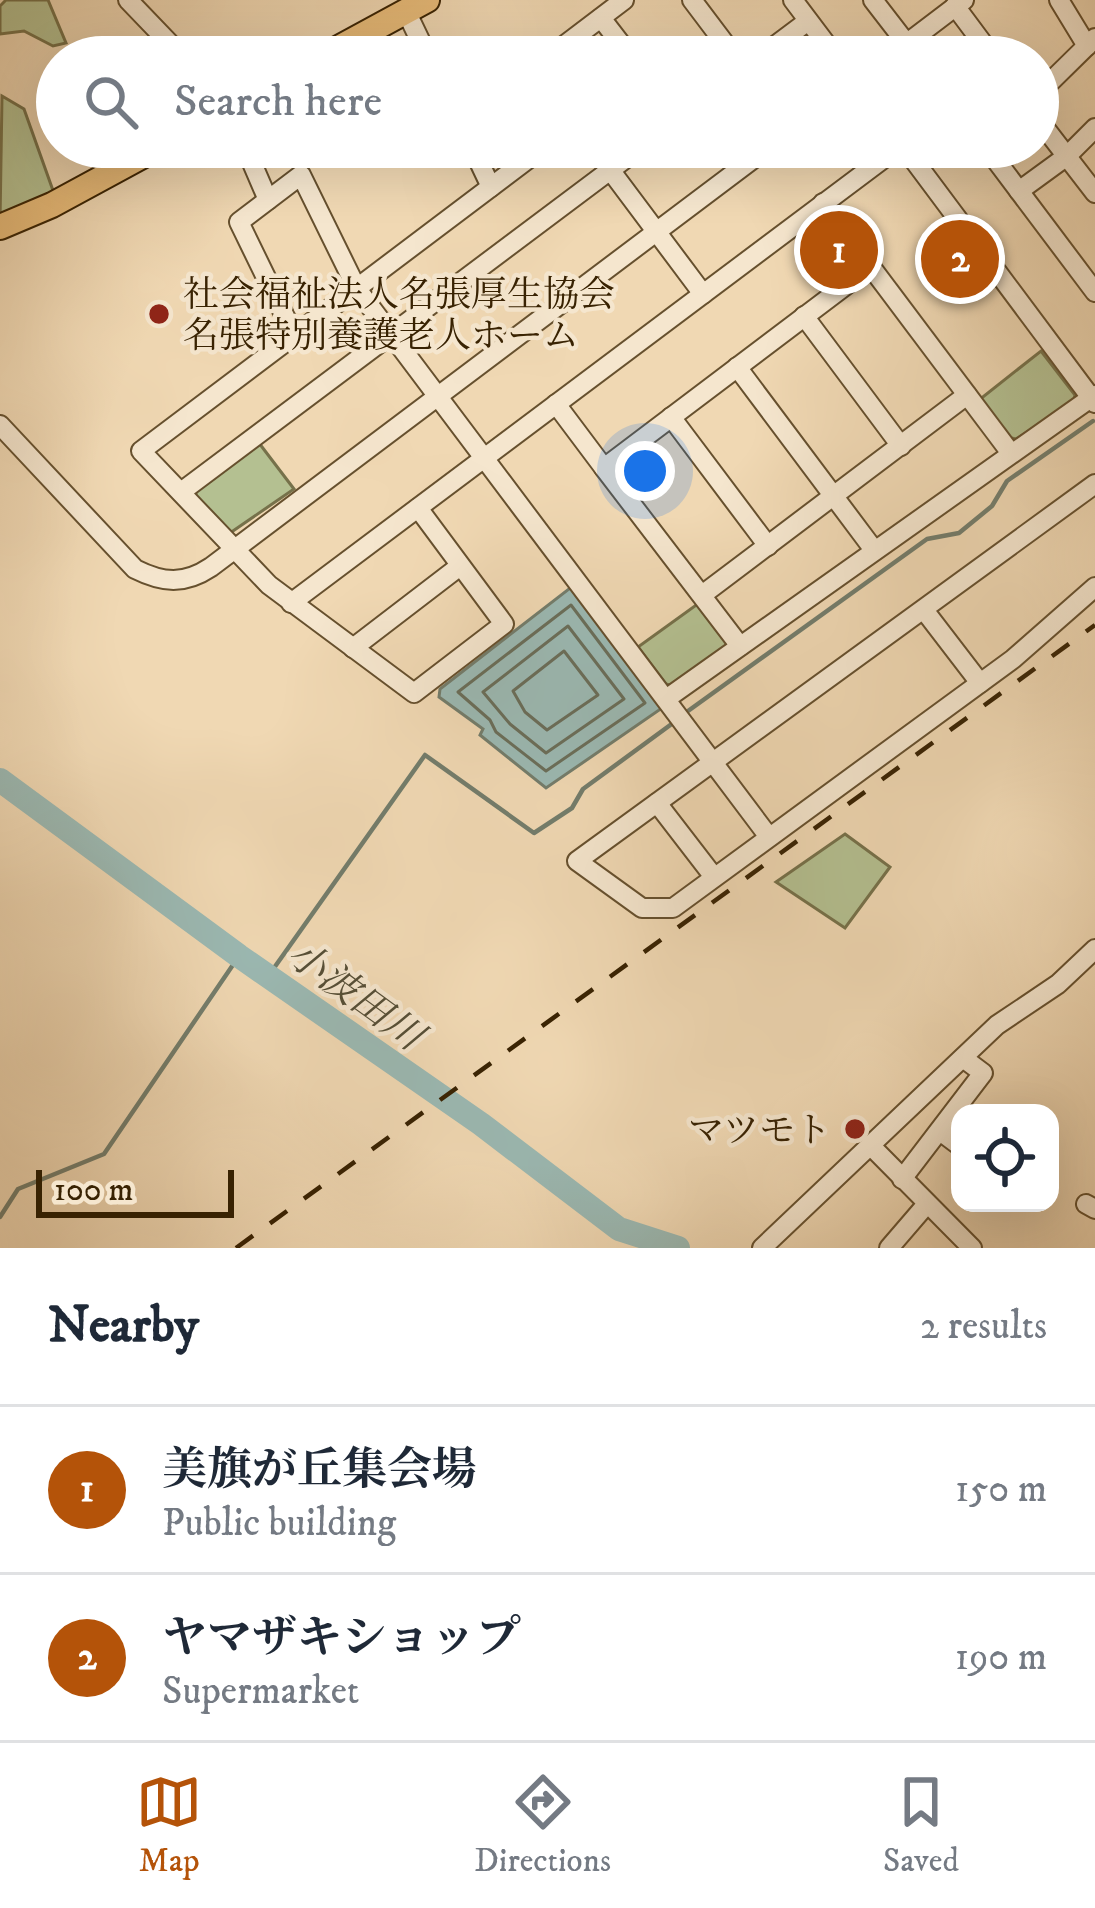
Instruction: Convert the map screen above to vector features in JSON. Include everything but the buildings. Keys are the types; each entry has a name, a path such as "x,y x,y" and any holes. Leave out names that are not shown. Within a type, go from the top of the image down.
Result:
{"main road":[{"path":"361,36 417,6"},
{"path":"0,227 120,168"}],"street":[{"path":"128,0 163,36"},
{"path":"576,36 624,0"},
{"path":"692,0 719,36"},
{"path":"793,0 820,36"},
{"path":"873,0 901,36"},
{"path":"1059,0 1091,42 1059,73"},
{"path":"926,36 960,3 980,36"},
{"path":"417,6 423,36"},
{"path":"601,17 615,36"},
{"path":"788,36 808,21"},
{"path":"1059,162 1095,128"},
{"path":"1059,146 1095,193"},
{"path":"254,168 268,200"},
{"path":"482,168 491,187"},
{"path":"418,508 504,624 414,693 291,603 141,451 516,168"},
{"path":"181,492 614,168"},
{"path":"0,424 120,554 148,576 164,581 190,578 741,168"},
{"path":"291,603 872,168"},
{"path":"666,699 1010,452 1094,398 918,168"},
{"path":"1002,168 1095,292"},
{"path":"1019,190 1050,168"},
{"path":"611,170 703,294"},
{"path":"294,335 238,222 302,176 357,289 769,837"},
{"path":"823,203 1010,452"},
{"path":"604,468 870,267"},
{"path":"804,316 901,446"},
{"path":"737,367 874,550"},
{"path":"701,595 967,395"},
{"path":"556,404 740,646"},
{"path":"671,417 768,546"},
{"path":"1095,484 577,861 642,908 674,908 980,683 1095,587"},
{"path":"352,648 460,566"},
{"path":"924,610 980,683"},
{"path":"657,803 714,877"},
{"path":"761,1248 998,1025 1058,984 1095,949"},
{"path":"902,1179 983,1073 962,1058"},
{"path":"940,1131 951,1139"},
{"path":"872,1147 972,1248"},
{"path":"889,1248 926,1205"}],"green space":[{"path":"6,0 48,0 63,36 36,37 24,31 0,34 0,6"},
{"path":"2,96 24,109 36,143 36,168 45,168 56,199 0,222"},
{"path":"1041,351 1075,395 1073,403 1016,439 1007,437 979,400"},
{"path":"259,443 294,489 230,533 195,498 197,488"},
{"path":"699,603 729,641 674,686 666,684 638,647"},
{"path":"845,834 890,867 845,928 776,882"}],"water":[{"path":"574,585 665,706 546,788 480,735 483,729 439,697 440,689"}],"waterway":[{"path":"688,711 927,539 959,533 992,506 1007,481 1093,421"},
{"path":"269,975 425,755 534,833 572,808 583,789 673,723"},
{"name":"小波田川","path":"0,780 239,956 481,1124 619,1229 678,1248"},
{"path":"0,1217 18,1189 104,1154 239,956"}],"railway":[{"path":"236,1248 1095,625"}],"place":[{"name":"美旗が丘集会場","path":"839,250"},
{"name":"ヤマザキショップ","path":"960,259"},
{"name":"社会福祉法人名張厚生協会 名張特別養護老人ホーム","path":"159,314"},
{"name":"マツモト","path":"855,1129"}]}
